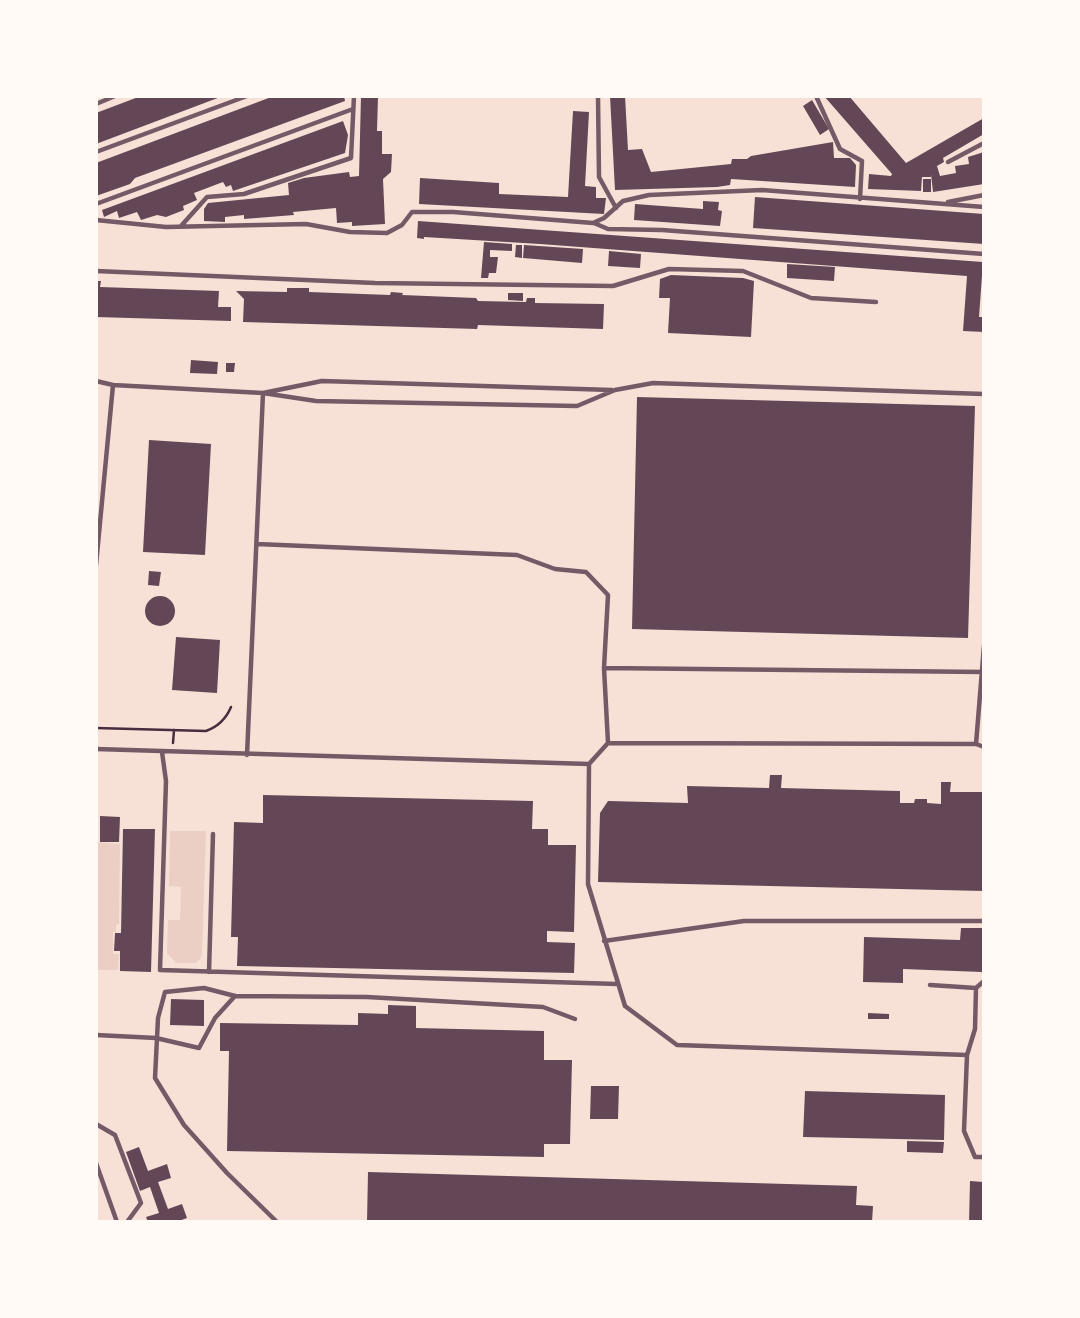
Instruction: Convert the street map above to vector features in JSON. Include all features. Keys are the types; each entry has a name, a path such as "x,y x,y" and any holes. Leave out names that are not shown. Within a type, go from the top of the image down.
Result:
{"lane":[{"path":"96,104 115,96"},
{"path":"96,152 247,96"},
{"path":"181,227 207,197 244,194 351,158 354,96"},
{"path":"598,96 599,177 616,208"},
{"path":"816,96 840,149 862,161 860,199"},
{"path":"96,204 354,109"},
{"path":"948,162 984,143"},
{"path":"593,223 604,218 623,201 649,195 762,190 984,207"},
{"path":"940,204 984,195"},
{"path":"96,220 181,227 306,224 349,232 387,233 402,225 412,212 453,212 593,223 608,229 662,230 984,254"},
{"path":"96,271 375,283 586,286 613,286 669,269 743,271 811,298 876,302"},
{"path":"96,381 113,385 263,393 316,401 577,406 615,390"},
{"path":"263,393 321,381 615,390 653,383 984,394"},
{"path":"96,565 113,385"},
{"path":"247,755 263,393"},
{"path":"257,544 517,555 555,569 586,572 608,596 604,668 608,743 589,764 588,884 625,1006 677,1045 967,1055"},
{"path":"976,744 984,646"},
{"path":"604,668 983,672"},
{"path":"608,743 976,744 984,747"},
{"path":"96,750 589,764"},
{"path":"162,752 166,781 160,971 617,984"},
{"path":"209,972 213,834"},
{"path":"604,941 744,921 984,921"},
{"path":"930,985 976,988 984,981"},
{"path":"277,1222 227,1173 184,1125 155,1078 156,1038 164,992 204,988 234,996 367,997 543,1007 575,1019"},
{"path":"976,988 975,1029 967,1055 964,1131 975,1157 984,1157"},
{"path":"96,1035 156,1038 199,1048 215,1018 234,996"},
{"path":"96,1124 115,1135 141,1203 127,1222"},
{"path":"96,1163 117,1222"}],"path":[{"path":"96,728 206,731 224,719 231,707"}],"shaded area":[{"path":"170,831 206,831 202,953 196,963 176,963 167,953 168,920 180,920 181,887 169,886"},
{"path":"96,842 120,844 119,924 116,925 116,932 113,932 113,954 119,954 118,970 96,970"}],"building":[{"path":"141,96 223,96 96,144 96,113"},
{"path":"274,96 344,96 345,101 135,178 130,184 96,196 96,163"},
{"path":"361,96 378,96 377,131 382,131 382,154 392,154 391,172 383,179 385,224 352,226 352,222 337,223 336,208 293,212 294,215 244,219 244,215 225,217 225,222 204,221 204,209 208,203 289,195 288,183 304,178 349,172 350,177 359,176"},
{"path":"610,96 625,96 628,150 642,149 651,172 731,164 732,159 747,159 751,156 833,142 834,158 850,158 856,165 855,187 731,179 730,185 717,187 615,190"},
{"path":"824,96 849,96 906,163 984,118 984,134 943,158 944,162 937,166 940,176 956,173 955,166 969,164 968,157 984,152 984,184 933,192 931,174 931,177 922,177 921,191 868,189 869,174 892,174"},
{"path":"812,100 829,129 820,135 803,106"},
{"path":"573,111 589,112 585,186 596,187 596,198 606,198 604,214 419,204 420,178 499,183 499,194 568,197"},
{"path":"343,121 348,135 345,153 233,191 231,185 226,187 223,182 194,193 197,200 183,206 184,210 166,217 157,215 141,220 137,212 119,218 117,211 104,217 102,210"},
{"path":"923,179 931,179 931,192 923,192"},
{"path":"755,197 984,214 984,244 753,228"},
{"path":"703,201 719,202 718,210 722,211 720,226 634,220 635,204 703,209"},
{"path":"418,221 983,262 979,317 984,317 984,332 963,331 967,276 540,244 424,239 417,238"},
{"path":"484,242 512,244 512,251 490,250 490,257 498,257 496,273 489,273 488,278 481,278"},
{"path":"516,245 522,245 522,258 515,257"},
{"path":"524,245 583,249 582,263 523,258"},
{"path":"609,251 641,254 640,268 608,266"},
{"path":"787,264 835,267 834,281 787,278"},
{"path":"671,275 743,278 754,281 751,337 668,333 670,298 659,298 660,279"},
{"path":"96,281 101,281 100,287 219,291 218,307 231,307 231,321 96,317"},
{"path":"287,288 309,288 309,292 390,295 391,292 403,293 402,295 476,298 478,301 526,302 527,298 535,298 535,303 604,304 603,329 478,325 477,329 243,322 244,299 236,291 287,292"},
{"path":"508,293 523,293 523,301 508,300"},
{"path":"191,360 218,362 217,374 190,373"},
{"path":"226,363 235,363 234,372 226,372"},
{"path":"637,397 975,406 968,638 632,629"},
{"path":"149,440 211,444 205,555 143,552"},
{"path":"149,571 161,572 159,586 148,585"},
{"path":"160,596 166,597 174,605 174,617 166,625 160,626 154,625 146,617 145,611 146,605 154,597"},
{"path":"176,637 220,640 217,693 172,690"},
{"path":"770,775 782,775 781,788 900,791 900,803 927,799 927,803 941,804 941,782 951,782 950,792 984,792 984,891 598,882 600,813 608,801 688,803 687,786 769,788"},
{"path":"263,795 533,801 532,829 548,829 548,845 576,845 574,932 547,931 547,942 575,943 574,973 237,966 238,937 231,937 234,822 263,823"},
{"path":"100,816 120,817 119,842 100,842"},
{"path":"123,829 155,829 151,972 120,971 120,951 114,951 115,933 121,933"},
{"path":"961,928 984,928 982,972 903,969 903,983 863,982 864,937 960,940"},
{"path":"171,999 204,1000 204,1026 170,1025"},
{"path":"388,1005 416,1006 416,1028 544,1031 544,1060 572,1060 570,1144 544,1144 544,1157 227,1151 229,1051 220,1051 220,1023 358,1025 358,1013 388,1014"},
{"path":"868,1013 889,1014 889,1019 868,1019"},
{"path":"591,1086 619,1086 618,1119 590,1119"},
{"path":"805,1091 945,1095 944,1140 803,1137"},
{"path":"907,1141 944,1142 943,1153 907,1152"},
{"path":"139,1147 148,1171 167,1164 171,1178 158,1182 168,1209 182,1204 187,1218 176,1222 148,1222 146,1217 159,1213 150,1187 140,1191 126,1152"},
{"path":"368,1172 857,1186 856,1205 873,1206 872,1222 367,1222"},
{"path":"970,1181 984,1182 984,1222 969,1222"}]}
